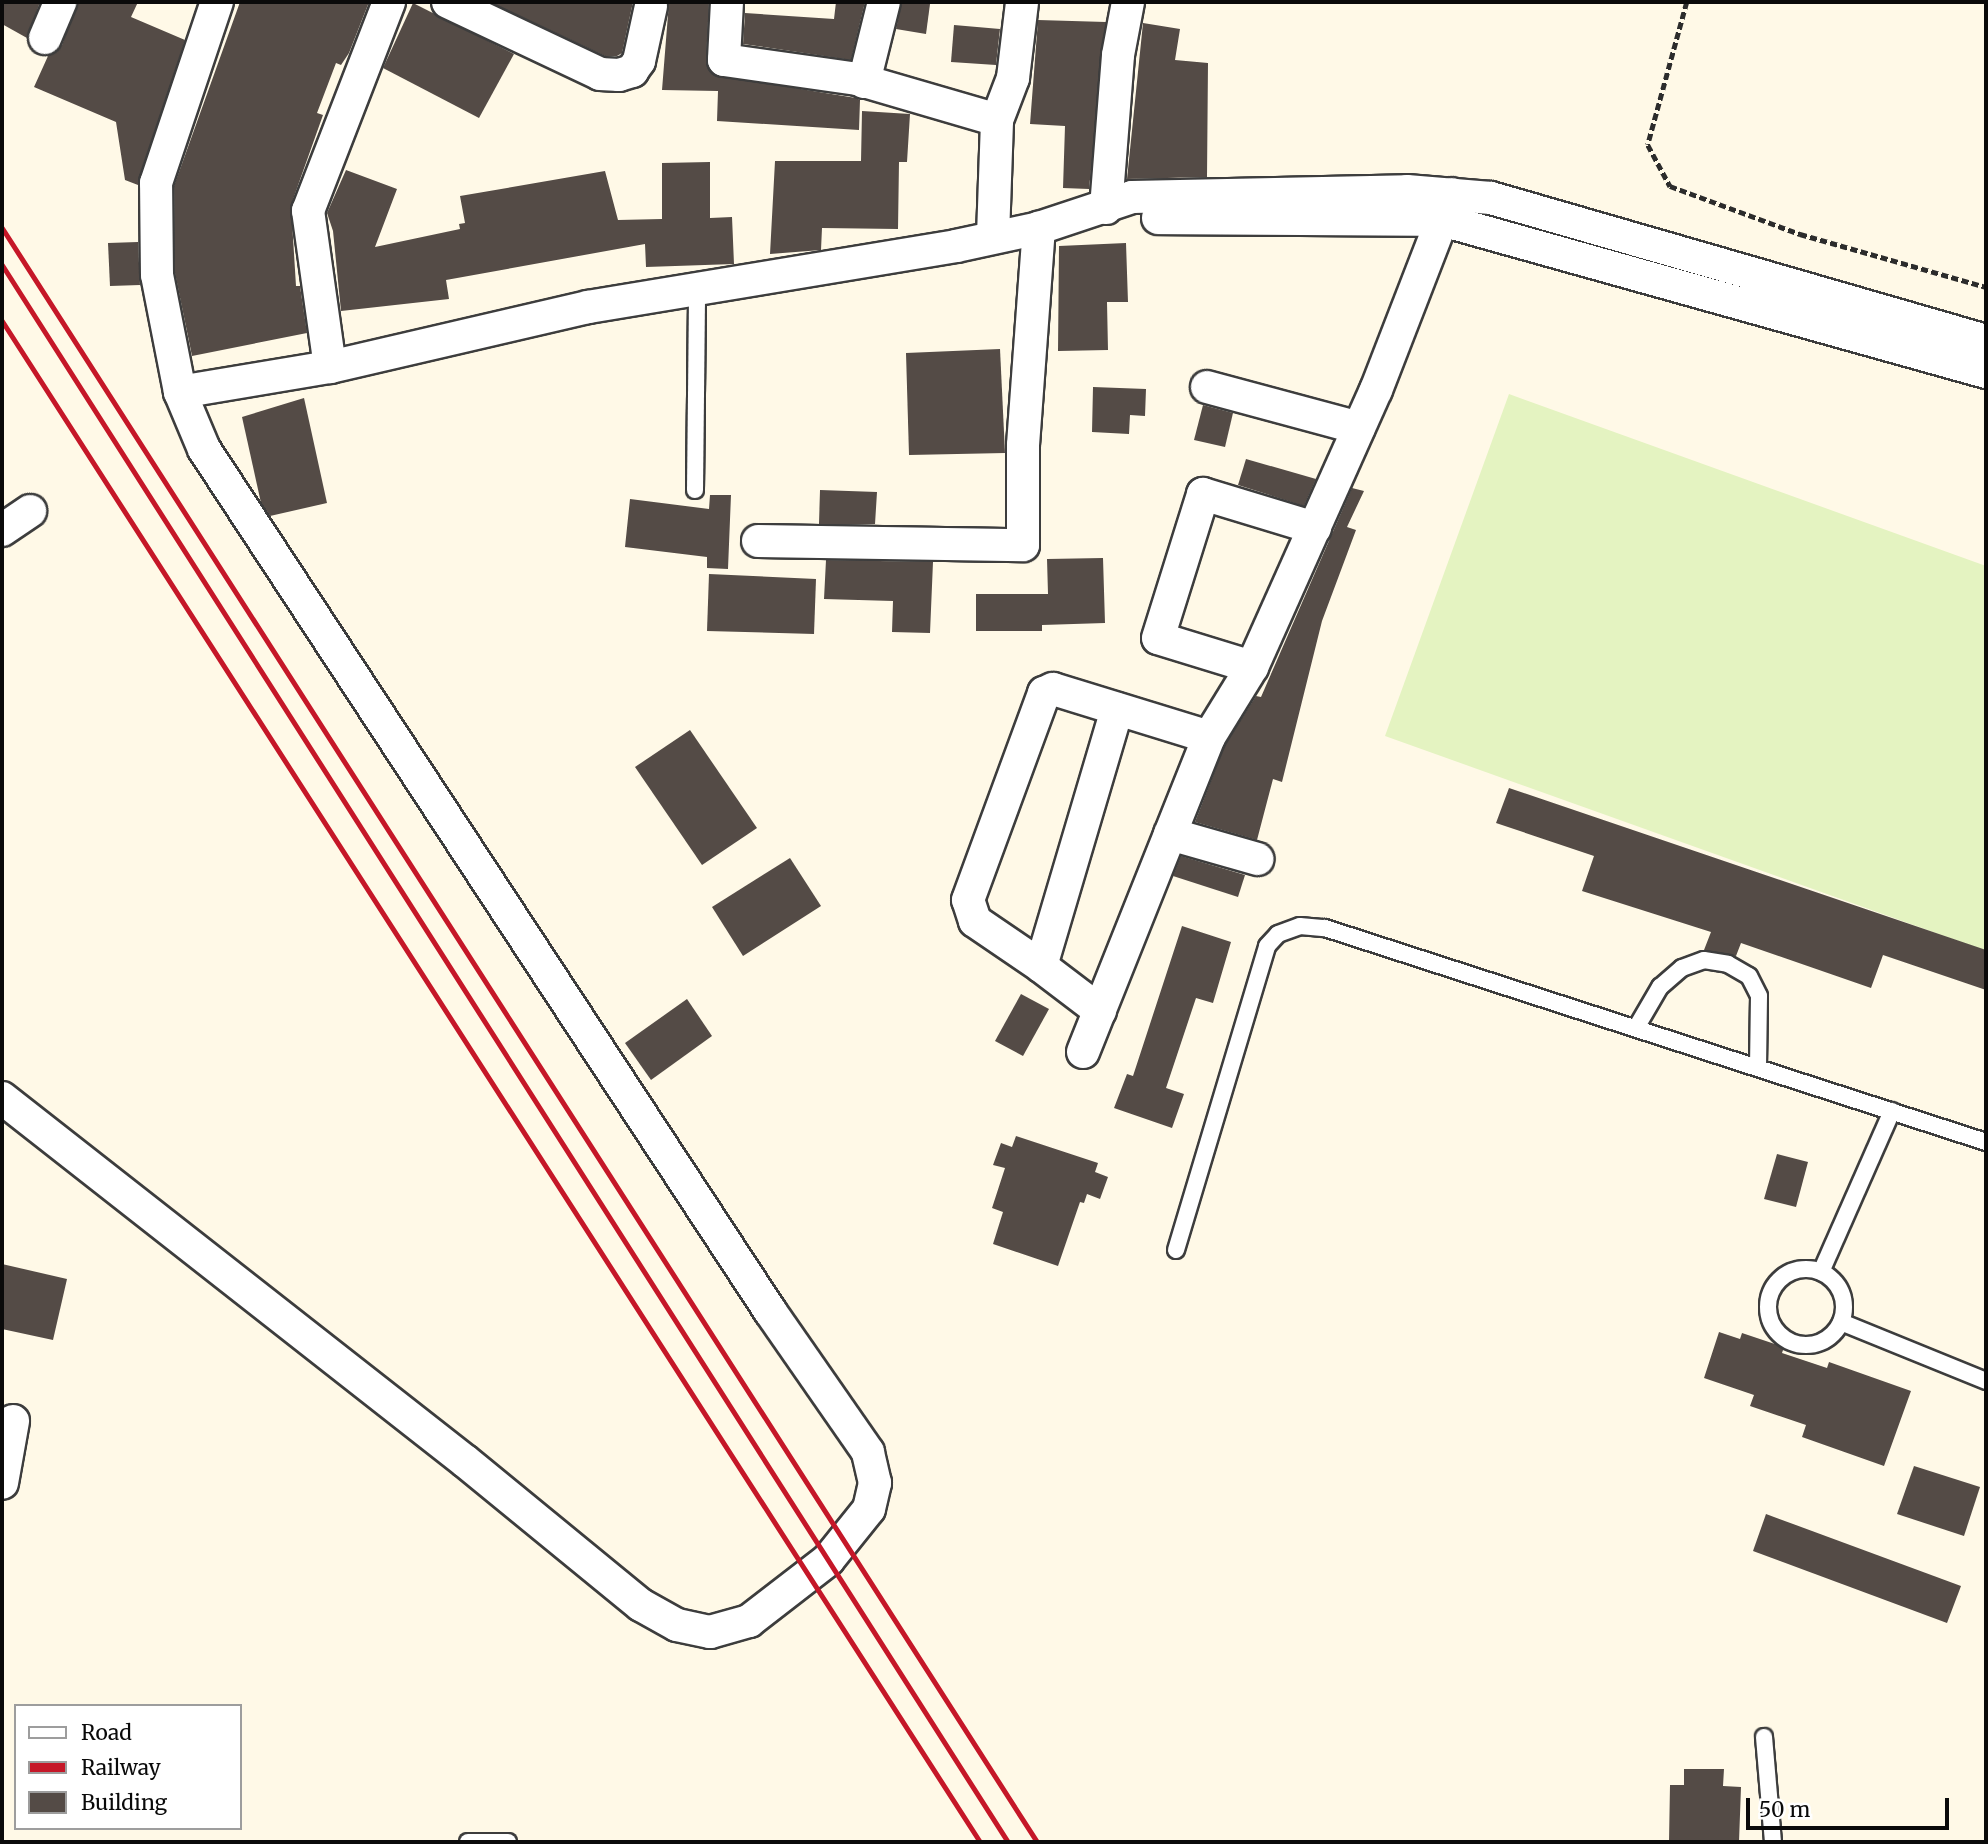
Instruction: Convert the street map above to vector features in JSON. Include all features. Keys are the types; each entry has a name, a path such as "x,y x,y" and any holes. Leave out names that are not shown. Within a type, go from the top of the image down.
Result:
{"street":[{"path":"45,38 60,2"},
{"path":"2,1098 454,1452 641,1605 677,1625 710,1632 749,1621 828,1560 869,1509 875,1483 868,1452 770,1311 204,449 180,392 157,275 156,183 217,2"},
{"path":"330,367 308,211 389,2"},
{"path":"448,2 600,74 619,75 632,71 639,61 651,6"},
{"path":"727,2 724,60 864,82 997,120"},
{"path":"864,82 884,2"},
{"path":"993,236 997,120 1013,78 1022,2"},
{"path":"1106,208 1118,55 1128,2"},
{"path":"180,392 330,367 588,307 1039,228 1106,208 1133,218 1447,207 1491,198 1986,341"},
{"path":"1447,207 1986,372"},
{"path":"1083,1052 1209,737 1252,667 1359,428 1447,207"},
{"path":"758,541 1023,545 1023,445 1039,228"},
{"path":"1207,387 1359,428"},
{"path":"1252,667 1158,638 1203,494 1314,528"},
{"path":"2,530 30,511"},
{"path":"1100,1011 975,921 968,900 1044,693 1053,689 1209,737"},
{"path":"1041,966 1117,709"},
{"path":"1170,834 1257,859"},
{"path":"2,1483 13,1421"}],"lane":[{"path":"695,490 697,289"},
{"path":"1176,1250 1267,946 1278,934 1300,926 1325,928 1986,1142"},
{"path":"1636,1028 1660,987 1682,968 1704,960 1728,964 1749,976 1759,996 1758,1068"},
{"path":"1821,1272 1892,1111"},
{"path":"1810,1269 1821,1272 1839,1287 1841,1322 1826,1339 1803,1345 1781,1335 1769,1315 1771,1292 1787,1274 1810,1269"},
{"path":"1841,1322 1986,1381"},
{"path":"1764,1737 1773,1842"},
{"path":"468,1842 508,1842"}],"path":[{"path":"1687,2 1648,145 1670,186 1800,234 1986,287"}],"green space":[{"path":"1509,394 1986,566 1986,951 1385,736"}],"building":[{"path":"2,2 40,2 27,38 2,24"},
{"path":"78,2 138,2 131,17 185,40 138,185 125,180 116,122 34,87 48,56 62,45"},
{"path":"240,2 369,2 349,53 341,65 336,63 317,113 323,115 291,205 296,286 300,286 307,333 192,356 175,273 174,186"},
{"path":"490,2 633,2 622,53 605,56"},
{"path":"669,2 709,2 706,60 714,75 856,98 860,100 859,130 717,121 718,91 662,90"},
{"path":"836,2 865,2 851,60 743,44 745,13 834,19"},
{"path":"902,2 930,4 926,34 896,29"},
{"path":"413,3 514,54 479,118 383,68"},
{"path":"1038,20 1106,22 1089,189 1063,188 1065,126 1030,124"},
{"path":"1143,23 1180,29 1175,60 1208,63 1207,177 1127,179"},
{"path":"954,25 1000,29 996,65 951,62"},
{"path":"862,111 910,114 907,162 899,162 898,229 822,228 821,250 770,254 775,161 861,161"},
{"path":"710,162 710,218 732,217 734,264 646,267 645,244 446,280 449,299 341,311 333,231 327,213 346,170 397,189 375,247 460,229 459,224 465,223 460,196 605,171 618,220 662,219 662,163"},
{"path":"138,242 140,285 110,286 108,243"},
{"path":"1126,243 1128,302 1107,302 1108,350 1058,351 1059,246"},
{"path":"1000,349 1005,453 909,455 906,353"},
{"path":"1093,387 1146,389 1145,416 1130,415 1129,434 1092,432"},
{"path":"304,398 327,503 270,516 261,503 242,417"},
{"path":"1203,405 1233,413 1225,447 1194,440"},
{"path":"1246,459 1316,479 1304,506 1238,485"},
{"path":"1352,488 1364,491 1347,527 1356,530 1322,621 1282,782 1273,779 1257,840 1195,822 1225,745 1256,696 1261,697"},
{"path":"820,490 877,492 875,524 819,524"},
{"path":"710,495 731,495 728,569 707,568 707,557 625,547 630,499 709,509"},
{"path":"1103,558 1105,623 1042,625 1042,631 976,631 976,594 1048,594 1047,559"},
{"path":"826,560 933,562 930,633 892,632 893,601 824,599"},
{"path":"709,574 816,579 814,634 707,631"},
{"path":"690,730 757,828 702,865 635,767"},
{"path":"1509,788 1986,950 1986,990 1883,955 1871,988 1741,943 1736,956 1704,950 1711,932 1582,891 1594,856 1496,823"},
{"path":"1181,856 1245,875 1238,897 1173,876"},
{"path":"790,858 821,906 743,956 712,907"},
{"path":"1182,926 1231,942 1213,1003 1196,998 1166,1088 1184,1094 1172,1128 1114,1108 1127,1074 1133,1076"},
{"path":"1021,994 1049,1009 1023,1056 995,1041"},
{"path":"687,999 712,1036 651,1080 625,1043"},
{"path":"1016,1136 1098,1163 1095,1172 1108,1177 1100,1199 1087,1194 1084,1203 1080,1202 1058,1266 993,1244 1003,1212 992,1208 1005,1168 993,1165 1001,1143 1012,1147"},
{"path":"1777,1154 1808,1162 1796,1207 1764,1199"},
{"path":"2,1264 67,1279 53,1340 2,1329"},
{"path":"1719,1332 1740,1339 1742,1333 1784,1347 1782,1353 1827,1368 1829,1362 1911,1391 1884,1466 1802,1437 1806,1425 1750,1406 1754,1395 1704,1378"},
{"path":"1914,1466 1980,1487 1964,1536 1897,1514"},
{"path":"1766,1514 1961,1586 1947,1623 1753,1551"},
{"path":"1684,1769 1724,1769 1723,1786 1741,1787 1739,1842 1669,1842 1670,1785 1684,1785"}],"railway":[{"path":"2,228 1037,1842"},
{"path":"2,265 1008,1842"},
{"path":"2,321 980,1842"}]}
